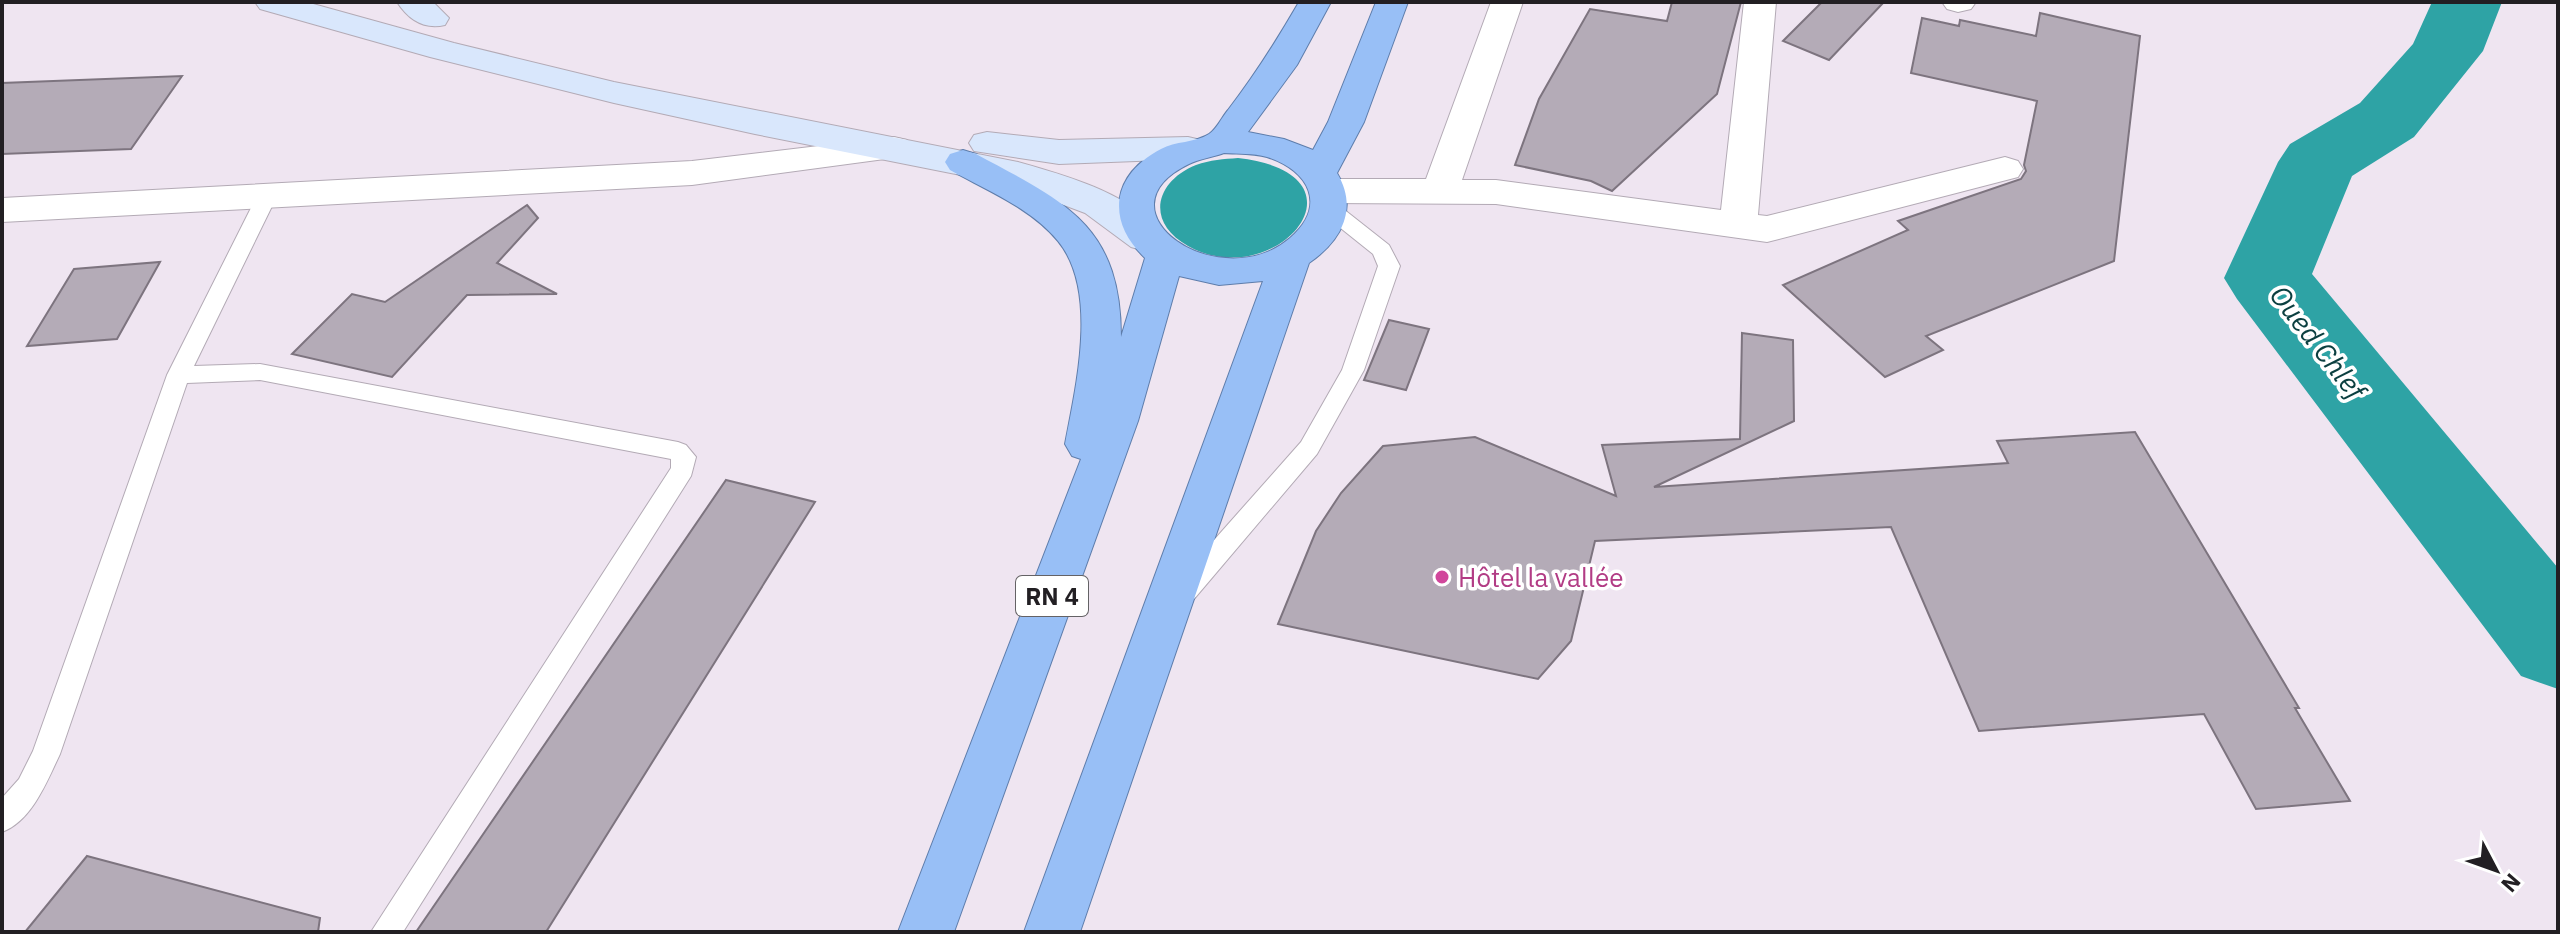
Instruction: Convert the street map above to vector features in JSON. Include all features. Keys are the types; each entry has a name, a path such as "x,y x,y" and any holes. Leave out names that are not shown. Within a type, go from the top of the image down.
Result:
{"highway":[{"path":"1205,145 1280,65 1315,2"},
{"path":"1325,191 1301,159 1277,148 1250,142 1205,145 1167,159 1148,176 1136,196 1135,217 1155,247 1194,267 1226,272 1261,269 1291,258 1311,244 1324,227 1325,191 1346,122 1392,2"},
{"path":"963,162 1042,207 1071,231 1091,260 1101,343 1086,448 1080,519"},
{"name":"RN 4","path":"926,932 1117,421 1155,247"},
{"path":"1052,932 1291,258"}],"main road":[{"path":"377,2 423,10 627,68 872,123 1001,146 1059,152 1205,145"},
{"path":"291,5 471,59 733,119 963,162 1071,190 1126,221 1155,247"}],"street":[{"path":"1440,191 1507,2"},
{"path":"1738,224 1760,2"},
{"path":"2,210 692,173 894,148"},
{"path":"1325,191 1496,192 1767,229 2005,169"}],"lane":[{"path":"1165,614 1309,448 1353,370 1389,266 1382,250 1325,191"},
{"path":"2,819 29,788 46,754 178,375 266,198"},
{"path":"178,375 260,372 678,451 684,457 683,469 386,932"}],"water":[{"path":"1238,158 1280,168 1302,185 1307,206 1298,226 1279,244 1253,255 1221,257 1188,246 1175,237 1161,215 1160,203 1164,192 1182,172 1196,165"}],"building":[{"path":"1672,2 1741,2 1717,94 1612,191 1591,181 1515,165 1539,99 1590,9 1667,21"},
{"path":"1822,2 1884,2 1829,60 1783,41"},
{"path":"2040,13 2140,36 2114,261 1926,336 1943,350 1885,377 1783,285 1908,230 1898,221 2021,179 2026,171 2024,165 2037,101 1911,73 1922,18 1959,26 1960,20 2036,36"},
{"path":"182,76 131,149 2,154 2,83"},
{"path":"527,205 538,218 497,263 557,294 467,295 392,377 292,354 352,294 385,302"},
{"path":"160,262 117,339 27,346 74,269"},
{"path":"1389,320 1429,329 1406,390 1364,380"},
{"path":"1742,333 1793,340 1794,421 1654,487 2008,463 1997,441 2135,432 2299,708 2295,708 2350,801 2256,809 2204,714 1979,731 1891,527 1595,541 1571,641 1538,679 1278,624 1316,531 1341,493 1383,446 1475,437 1616,496 1602,445 1740,439"},
{"path":"726,480 815,502 546,932 416,932"},
{"path":"87,856 320,918 318,932 25,932"}],"waterway":[{"name":"Oued Chlef","path":"2467,2 2446,51 2387,120 2318,162 2267,278 2558,644"}],"place":[{"name":"Hôtel la vallée","path":"1442,577"}]}
